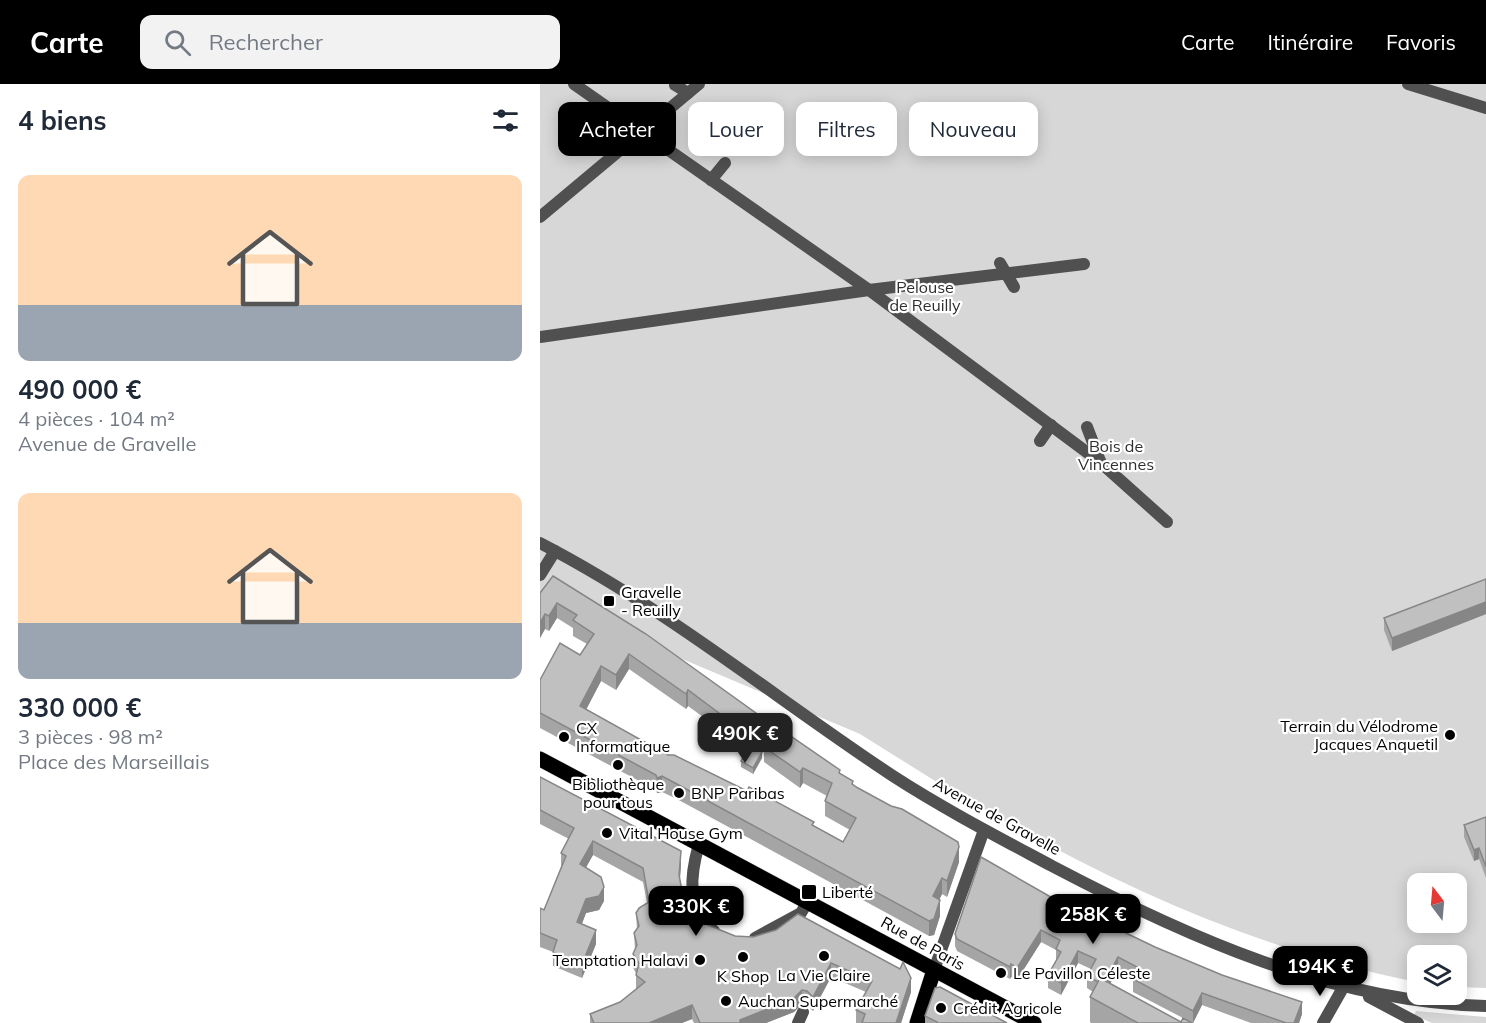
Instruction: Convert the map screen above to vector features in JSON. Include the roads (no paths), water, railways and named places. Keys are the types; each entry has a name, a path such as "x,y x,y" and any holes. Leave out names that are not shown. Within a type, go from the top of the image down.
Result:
{"main road":[{"name":"Rue de Paris","path":"540,759 1034,1023"},
{"path":"917,1023 934,970"}],"street":[{"path":"574,84 600,102"},
{"path":"676,103 699,84"},
{"path":"1408,84 1486,108"},
{"path":"675,85 688,93"},
{"path":"540,217 613,156"},
{"path":"676,156 869,290 1051,425 1100,462 1167,522"},
{"path":"711,180 725,163"},
{"path":"540,337 869,290 1003,268 1084,264"},
{"path":"1003,268 1014,287"},
{"path":"1040,441 1051,425"},
{"path":"1087,427 1100,462"},
{"name":"Avenue de Gravelle","path":"540,543 684,629 895,777 984,830 1123,903 1203,939 1292,972 1402,1000 1486,1006"},
{"path":"540,575 555,551"},
{"path":"934,970 984,830"},
{"path":"699,844 692,878 694,904 706,924 719,935 734,939 764,935 801,913 808,901"},
{"path":"1323,1023 1344,986"},
{"path":"1359,990 1418,1023"},
{"path":"1393,1011 1402,1000"}],"place":[{"name":"Gravelle - Reuilly","path":"609,601"},
{"name":"Terrain du Vélodrome Jacques Anquetil","path":"1450,735"},
{"name":"CX Informatique","path":"564,737"},
{"name":"Bibliothèque pour tous","path":"618,765"},
{"name":"BNP Paribas","path":"679,793"},
{"name":"Vital House Gym","path":"607,833"},
{"name":"Liberté","path":"809,892"},
{"name":"La Vie Claire","path":"824,956"},
{"name":"K Shop","path":"743,957"},
{"name":"Temptation Halavi","path":"700,960"},
{"name":"Le Pavillon Céleste","path":"1001,973"},
{"name":"Auchan Supermarché","path":"726,1001"},
{"name":"Crédit Agricole","path":"941,1008"}],"park label":[{"name":"Pelouse de Reuilly","path":"925,296"},
{"name":"Bois de Vincennes","path":"1116,455"}]}
